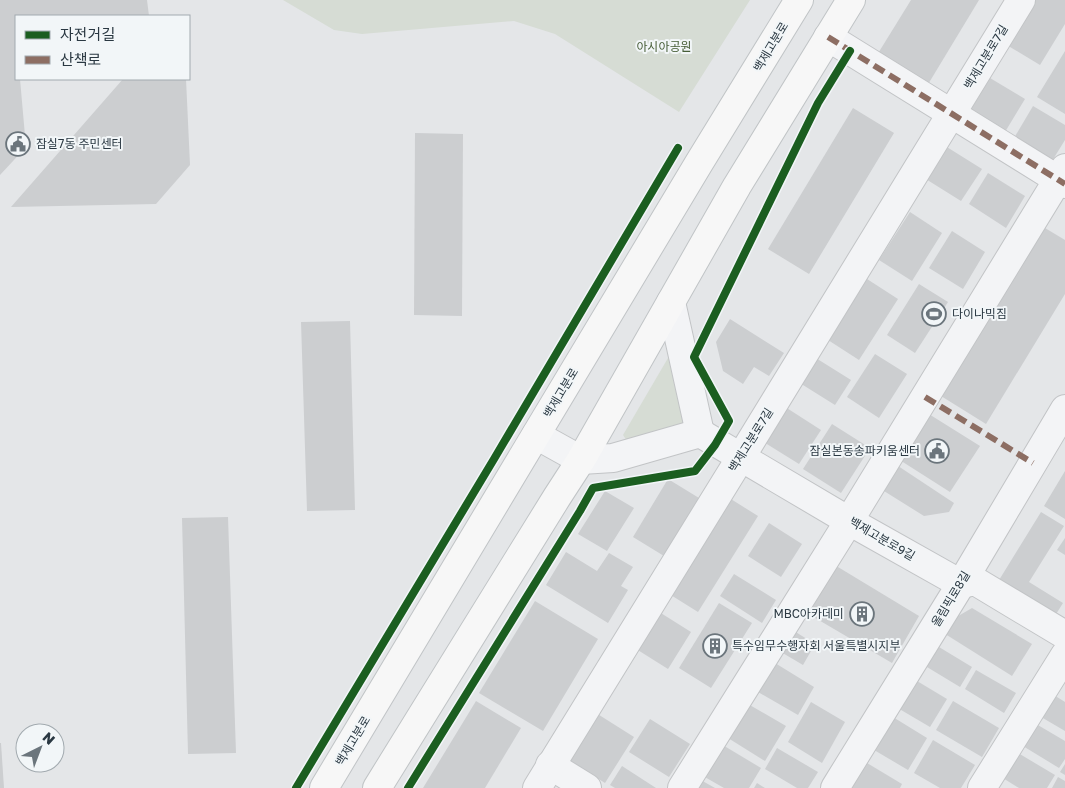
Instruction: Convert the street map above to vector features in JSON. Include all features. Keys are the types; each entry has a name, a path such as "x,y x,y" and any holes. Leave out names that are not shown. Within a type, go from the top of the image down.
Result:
{"main road":[{"name":"백제고분로","path":"324,788 799,0"},
{"path":"377,788 581,460 737,186 851,0"}],"street":[{"name":"백제고분로7길","path":"543,777 1021,0"},
{"path":"682,788 1063,177 951,114 828,37"},
{"path":"536,435 581,460 613,458 700,433 671,302"},
{"name":"올림픽로8길","path":"835,788 961,584 1065,409"},
{"name":"백제고분로9길","path":"700,433 849,521 961,584 975,581 1065,634"},
{"path":"982,788 1065,655"},
{"path":"543,777 587,788"}],"green space":[{"name":"아시아공원","path":"283,0 750,0 679,112 555,34 514,21 362,34 334,30"},
{"path":"668,358 677,360 694,426 627,441 623,435"}],"building":[{"path":"0,0 147,0 149,15 15,15 15,80 20,80 26,147 0,175"},
{"path":"911,0 979,0 927,86 877,55"},
{"path":"1032,0 1065,0 1065,24 1040,65 1005,44"},
{"path":"1065,51 1065,114 1037,97"},
{"path":"990,78 1025,99 1005,132 970,111"},
{"path":"122,80 186,80 190,165 156,204 11,207"},
{"path":"1033,106 1065,125 1065,140 1052,161 1014,138"},
{"path":"853,108 894,133 809,274 768,249"},
{"path":"415,133 463,134 462,316 414,315"},
{"path":"942,144 982,169 961,201 921,176"},
{"path":"988,173 1025,196 1006,228 969,204"},
{"path":"910,212 942,233 912,281 879,260"},
{"path":"1045,228 1065,240 1065,294 986,424 941,396"},
{"path":"952,231 985,252 963,289 929,268"},
{"path":"867,279 898,299 859,360 828,340"},
{"path":"919,284 948,302 915,353 887,335"},
{"path":"730,319 784,353 769,376 754,367 743,384 723,371 716,342"},
{"path":"350,321 355,510 307,511 301,322"},
{"path":"875,354 907,374 879,418 847,397"},
{"path":"811,355 851,380 835,405 795,380"},
{"path":"779,403 821,430 799,464 757,438"},
{"name":"잠실본동송파키움센터","path":"924,411 980,446 950,492 895,457"},
{"path":"832,424 870,448 841,493 803,469"},
{"path":"892,462 954,503 949,512 924,516 876,486"},
{"path":"1065,471 1065,519 1044,506"},
{"path":"668,479 699,498 664,556 633,537"},
{"path":"605,491 634,508 607,551 578,534"},
{"path":"726,496 758,516 698,612 666,592"},
{"path":"1041,512 1064,526 1029,582 1063,603 1053,619 996,585"},
{"path":"228,517 236,753 188,754 182,518"},
{"path":"769,523 802,544 781,577 748,556"},
{"path":"1065,538 1065,555 1057,550"},
{"path":"566,552 597,571 609,553 633,567 621,586 628,590 608,623 546,585"},
{"name":"MBC아카데미","path":"833,564 919,616 892,663 805,612"},
{"path":"734,574 776,600 762,623 720,596"},
{"path":"535,601 598,639 543,731 479,693"},
{"name":"특수임무수행자회 서울특별시지부","path":"719,603 752,623 711,688 679,668"},
{"path":"972,608 1032,644 1012,676 942,632 948,622"},
{"path":"656,610 691,632 668,669 633,647"},
{"path":"794,631 815,644 803,665 781,652"},
{"path":"934,644 972,667 960,687 922,664"},
{"path":"775,663 814,687 798,715 758,692"},
{"path":"976,670 1016,693 1004,713 965,689"},
{"path":"912,678 947,699 930,727 896,707"},
{"path":"1049,692 1065,702 1065,731 1036,714"},
{"path":"476,701 521,728 485,788 423,788"},
{"path":"953,701 999,728 982,757 936,730"},
{"path":"811,702 845,722 822,763 788,742"},
{"path":"748,704 786,726 765,761 728,738"},
{"path":"596,713 634,737 605,783 567,759"},
{"path":"888,714 927,738 908,770 869,747"},
{"path":"650,719 690,744 669,777 629,752"},
{"path":"1031,721 1065,741 1065,759 1059,768 1018,743"},
{"path":"933,740 975,765 961,788 940,788 914,773"},
{"path":"1,743 4,788 0,788"},
{"path":"721,744 761,768 749,788 724,788 703,776"},
{"path":"777,748 818,772 808,788 797,788 765,769"},
{"path":"1013,750 1055,775 1047,788 1019,788 998,775"},
{"path":"862,760 902,784 900,788 850,788"},
{"path":"1065,764 1065,775 1060,772"},
{"path":"622,766 656,788 615,788 610,785"},
{"path":"1058,777 1065,781 1065,788 1052,788"},
{"path":"699,779 715,788 694,788"},
{"path":"757,783 765,788 754,788"}],"marked path":[{"path":"828,37 1065,184"},
{"path":"925,397 1033,463"}],"cycle path":[{"path":"408,788 593,488 695,471 715,445 729,421 694,357 818,103 850,51"},
{"path":"296,788 678,148"}],"place":[{"name":"잠실7동 주민센터","path":"18,144"},
{"name":"다이나믹짐","path":"934,314"},
{"name":"잠실본동송파키움센터","path":"937,451"},
{"name":"MBC아카데미","path":"862,614"},
{"name":"특수임무수행자회 서울특별시지부","path":"715,646"}]}
